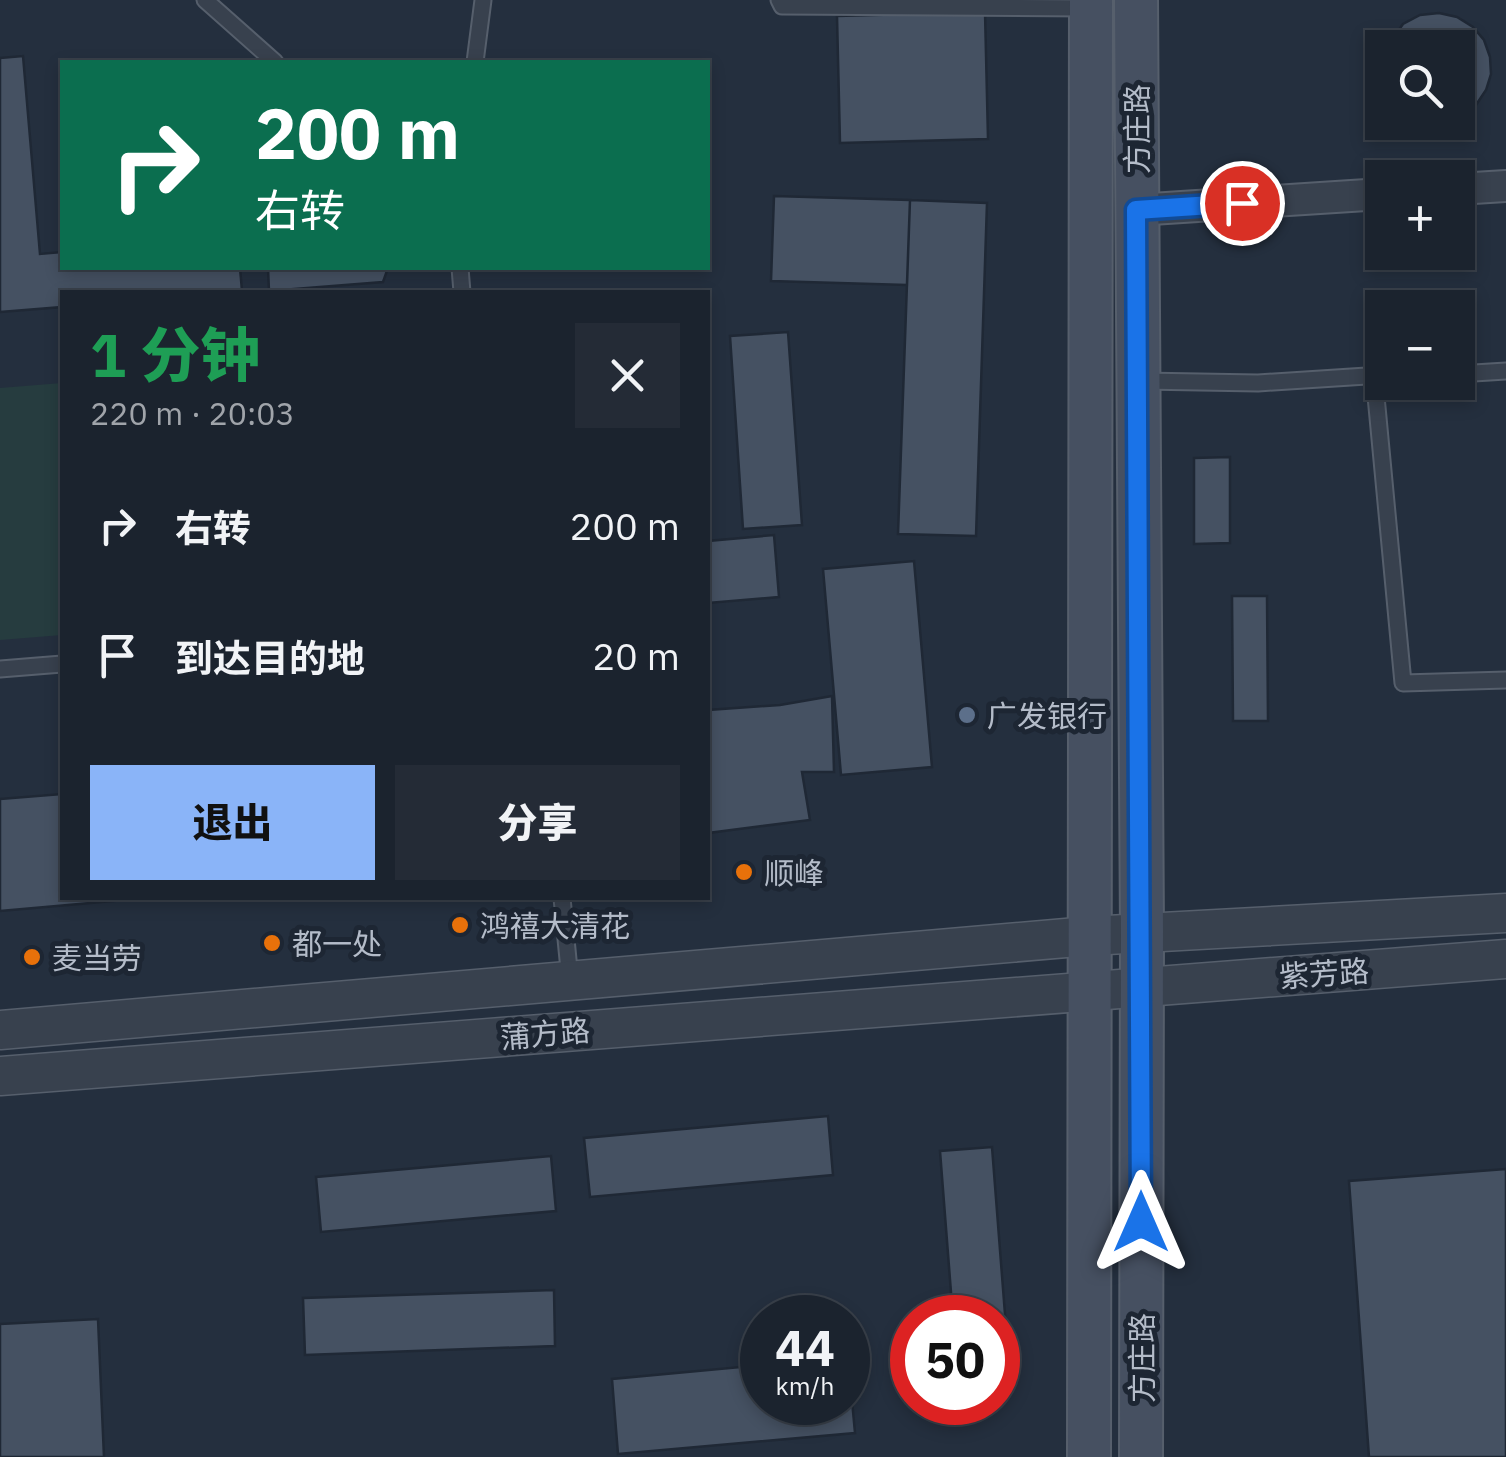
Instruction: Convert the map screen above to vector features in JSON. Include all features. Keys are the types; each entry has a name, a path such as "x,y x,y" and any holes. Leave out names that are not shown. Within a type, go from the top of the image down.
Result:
{"main road":[{"name":"方庄路","path":"1136,0 1141,1457"},
{"name":"方庄路","path":"1089,1457 1090,4"}],"street":[{"path":"1475,188 1506,186"},
{"path":"1136,210 1365,195"},
{"name":"紫芳路","path":"1089,936 1506,912"},
{"name":"蒲方路","path":"0,1030 1089,936"},
{"name":"紫芳路","path":"1090,990 1506,959"},
{"name":"蒲方路","path":"0,1076 1090,990"}],"lane":[{"path":"205,0 273,60"},
{"path":"476,60 483,0"},
{"path":"779,0 782,6 1090,4"},
{"path":"1475,373 1506,371"},
{"path":"1139,381 1258,383 1365,376"},
{"path":"1380,400 1403,683 1506,680"},
{"path":"0,669 60,664"},
{"path":"562,900 570,980"}],"green space":[{"path":"60,383 60,635 0,640 0,388"}],"building":[{"path":"985,12 988,139 840,143 837,16"},
{"path":"1439,13 1457,17 1473,27 1484,40 1491,74 1475,106 1475,30 1399,30 1420,15"},
{"path":"23,56 40,254 60,252 60,270 240,270 242,290 60,290 60,307 0,312 0,58"},
{"path":"774,196 910,200 907,285 771,281"},
{"path":"910,200 987,203 976,536 898,534"},
{"path":"268,270 387,270 383,282 269,290"},
{"path":"788,332 802,525 743,529 730,336"},
{"path":"1230,457 1230,543 1194,544 1194,458"},
{"path":"774,535 779,597 710,603 710,541"},
{"path":"914,561 932,767 841,775 823,569"},
{"path":"1232,596 1267,596 1268,721 1233,721"},
{"path":"832,696 834,772 802,772 810,820 710,833 710,710 780,705"},
{"path":"60,794 60,900 124,900 0,911 0,799"},
{"path":"828,1116 833,1175 590,1197 584,1138"},
{"path":"992,1147 1004,1295 951,1295 940,1151"},
{"path":"551,1156 556,1211 321,1232 316,1177"},
{"path":"1506,1169 1506,1457 1369,1457 1349,1181"},
{"path":"554,1290 555,1346 305,1355 303,1298"},
{"path":"98,1319 104,1457 0,1457 0,1324"},
{"path":"740,1367 740,1425 854,1425 855,1433 618,1454 612,1379"}],"place":[{"name":"广发银行","path":"967,715"},
{"name":"顺峰","path":"744,872"},
{"name":"鸿禧大清花","path":"460,925"},
{"name":"都一处","path":"272,943"},
{"name":"麦当劳","path":"32,957"}],"route":[{"path":"1141,1222 1136,210 1242,203"}]}
